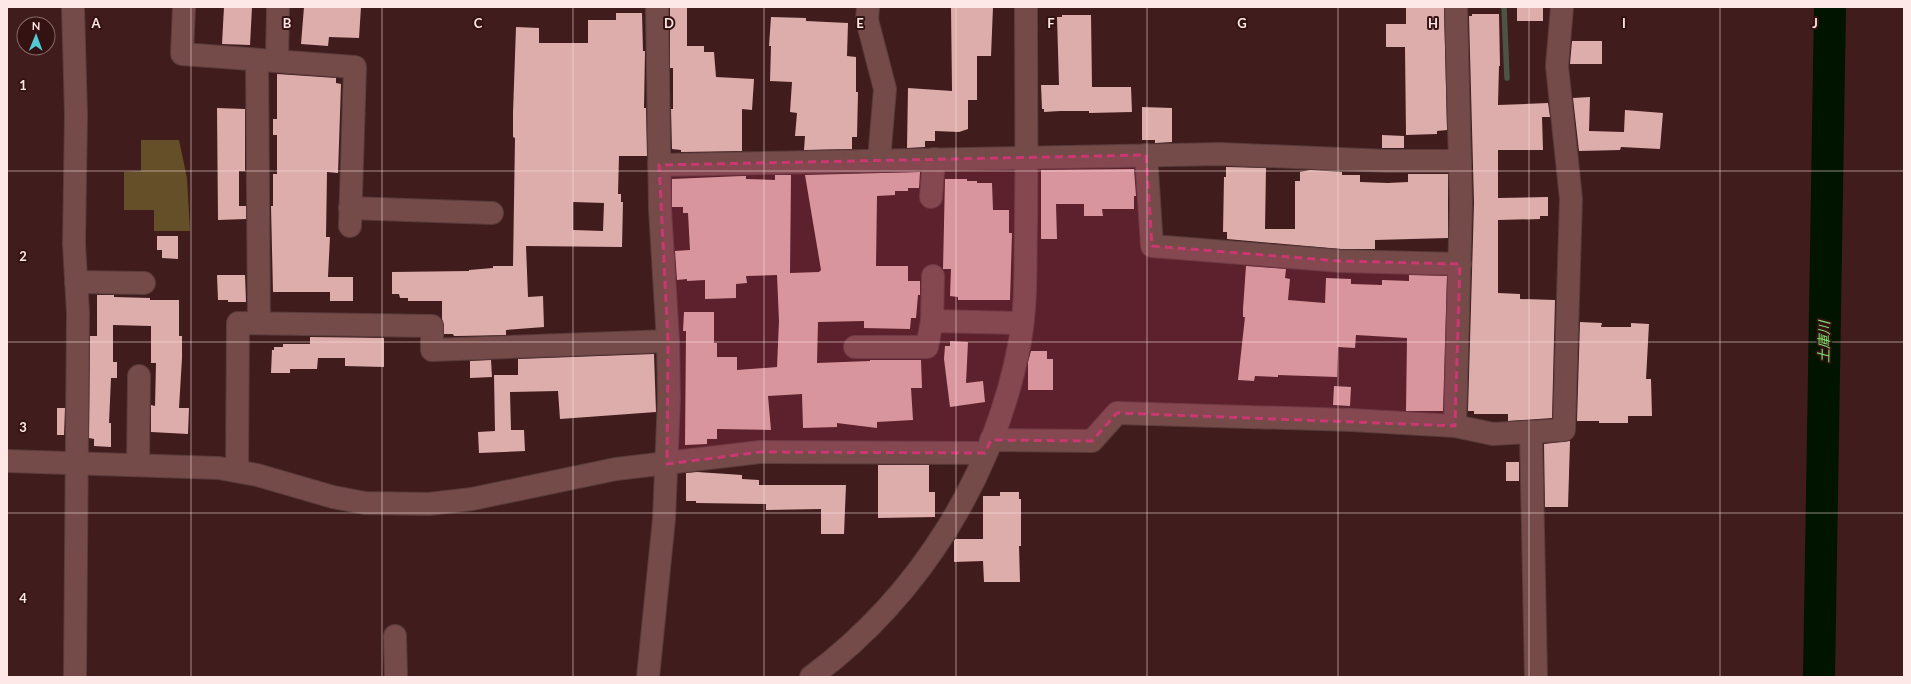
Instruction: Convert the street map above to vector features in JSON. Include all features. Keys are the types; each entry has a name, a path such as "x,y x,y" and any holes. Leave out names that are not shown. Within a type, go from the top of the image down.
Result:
{"street":[{"path":"73,7 76,115 74,211 78,313 76,677"},
{"path":"184,7 182,54 355,67 350,217 492,213"},
{"path":"259,323 267,61 278,7"},
{"path":"648,677 661,561 668,464 669,398 668,341 659,165 657,7"},
{"path":"868,7 867,20 885,89 879,160"},
{"path":"811,677 836,659 860,637 909,584 949,529 962,505 988,446 1003,406 1013,370 1022,323 1025,284 1027,157 1026,7"},
{"path":"1455,426 1460,264 1460,161 1456,7"},
{"path":"7,461 219,468 237,470 333,497 365,503 429,504 472,499 616,469 760,452 988,446 1099,434 1117,413 1244,416 1455,426 1494,434 1564,430 1571,199 1557,66 1562,7"},
{"path":"659,165 1146,155 1252,155 1387,161 1460,161"},
{"path":"1146,155 1152,246 1340,261 1460,264"},
{"path":"931,198 934,159"},
{"path":"856,347 926,347 932,321 933,276"},
{"path":"76,282 144,283"},
{"path":"932,321 1022,323"},
{"path":"237,470 238,323 432,326 432,350 668,341"},
{"path":"138,465 140,376"},
{"path":"1531,433 1536,677"},
{"path":"395,636 396,677"}],"highlighted area":[{"path":"1146,155 1152,246 1340,261 1460,264 1455,426 1117,413 1092,441 991,440 985,453 760,452 667,464 668,341 659,165"}],"shaded area":[{"path":"141,140 179,140 187,178 190,231 154,231 154,210 124,210 124,172 141,171"}],"building":[{"path":"224,7 252,7 250,45 222,44"},
{"path":"304,7 361,7 359,38 329,37 328,46 301,44"},
{"path":"670,7 687,7 687,46 704,46 704,52 714,52 716,77 754,79 752,110 742,109 742,151 681,152 681,150 672,149 671,109 673,109 673,68 670,68"},
{"path":"951,7 993,7 991,56 977,56 977,100 968,100 968,129 959,132 935,131 935,141 925,141 925,147 907,148 908,88 952,91"},
{"path":"1406,7 1444,7 1447,130 1437,131 1437,134 1406,135 1405,47 1386,47 1386,24 1406,24"},
{"path":"1517,7 1543,7 1543,21 1517,21"},
{"path":"616,13 642,13 643,51 645,51 644,108 646,108 647,156 619,156 618,194 621,194 621,202 623,202 622,247 526,246 528,297 543,296 544,327 506,330 506,335 454,336 453,334 444,334 442,301 408,301 408,298 400,298 399,294 392,294 392,272 469,271 493,268 493,266 513,266 515,138 513,137 513,113 516,27 539,28 539,43 588,43 588,20 616,20","holes":["573,202 604,203 603,231 573,230"]},
{"path":"1472,14 1499,14 1500,66 1498,105 1548,103 1550,117 1542,117 1543,150 1498,150 1498,198 1548,197 1548,216 1540,216 1540,219 1498,220 1498,293 1520,294 1520,299 1555,300 1552,418 1508,421 1508,414 1474,414 1474,411 1468,411 1474,203 1469,16 1472,16"},
{"path":"1062,15 1091,15 1092,87 1131,87 1132,112 1044,112 1044,109 1042,109 1041,85 1059,85 1057,17 1062,17"},
{"path":"771,17 806,18 806,21 848,23 847,56 856,57 856,92 858,92 857,137 852,137 852,149 804,150 805,136 795,136 797,113 790,112 792,82 770,81 771,46 769,46"},
{"path":"1572,41 1602,41 1602,64 1570,64"},
{"path":"277,74 336,78 336,83 341,84 338,173 327,172 326,237 330,237 328,277 353,277 353,301 330,301 330,292 273,292 271,206 273,206 273,174 277,174 277,135 273,135 273,119 277,119"},
{"path":"1590,97 1589,131 1624,132 1625,110 1663,113 1660,149 1621,147 1620,150 1579,151 1573,98"},
{"path":"1142,107 1172,108 1172,142 1155,143 1155,140 1142,140"},
{"path":"217,108 245,109 245,171 239,171 239,206 246,206 246,219 218,220"},
{"path":"1382,135 1404,136 1404,148 1382,148"},
{"path":"1226,167 1266,168 1265,229 1295,229 1295,181 1300,181 1300,172 1310,170 1342,172 1342,175 1360,175 1360,182 1388,183 1408,182 1408,174 1448,174 1448,238 1375,240 1375,249 1341,249 1227,239 1227,232 1223,232 1224,177 1226,177"},
{"path":"1134,169 1136,196 1134,196 1134,209 1102,209 1103,216 1084,216 1084,204 1056,204 1057,239 1041,239 1041,170"},
{"path":"920,172 919,188 908,188 908,191 895,191 895,195 877,196 876,266 908,266 908,281 920,281 920,295 918,295 916,318 911,318 910,329 864,328 864,321 818,322 817,363 870,360 921,360 922,388 911,388 913,420 877,422 877,428 837,423 837,427 803,428 802,394 768,396 771,430 717,429 717,439 707,439 707,444 685,445 686,331 683,331 684,312 714,312 714,343 717,343 717,357 737,357 737,370 777,367 779,321 777,275 746,276 747,283 736,284 736,298 705,299 705,280 677,280 675,251 690,250 688,213 683,213 683,207 672,207 672,179 746,176 746,179 775,180 775,175 791,175 790,273 819,272 821,270 805,175"},
{"path":"945,179 967,179 967,181 977,181 977,183 992,183 993,210 1009,210 1009,233 1012,233 1010,300 958,300 958,297 950,296 951,269 943,269"},
{"path":"157,236 178,236 178,259 162,258 162,250 157,250"},
{"path":"1246,266 1286,269 1285,278 1290,279 1288,300 1325,303 1326,278 1351,279 1351,284 1382,285 1382,280 1409,281 1409,275 1447,276 1443,411 1406,411 1407,338 1356,335 1355,348 1338,347 1337,377 1278,375 1278,377 1255,376 1254,381 1238,380 1245,317 1243,317 1243,309"},
{"path":"217,275 245,275 246,302 228,302 228,300 218,300"},
{"path":"97,295 150,298 150,300 179,300 179,336 182,336 182,358 179,408 189,408 188,434 151,432 151,405 155,406 156,363 151,363 151,326 113,325 113,362 117,362 117,378 111,378 109,423 111,423 111,447 94,446 94,439 89,438 90,336 97,336"},
{"path":"1580,322 1602,323 1601,327 1631,327 1631,323 1649,324 1646,379 1651,379 1652,416 1628,416 1628,423 1577,421"},
{"path":"310,337 384,338 384,367 345,366 345,358 318,358 317,369 290,369 290,373 271,373 272,350 274,350 274,347 283,347 283,344 310,344"},
{"path":"950,341 968,342 966,383 983,381 985,402 950,407 944,359 945,346 950,346"},
{"path":"1031,351 1047,351 1047,359 1053,359 1053,390 1028,390 1028,362"},
{"path":"654,354 656,412 560,419 558,391 510,392 511,430 524,430 525,451 479,453 478,432 495,431 494,375 518,375 518,359"},
{"path":"491,360 492,377 470,378 470,361"},
{"path":"1334,386 1351,387 1350,406 1333,405"},
{"path":"57,408 65,408 64,435 57,435"},
{"path":"1570,441 1568,507 1545,507 1544,444"},
{"path":"1506,462 1519,462 1519,481 1506,481"},
{"path":"878,465 929,465 929,492 935,492 935,517 878,518"},
{"path":"697,472 742,475 742,479 759,480 759,485 846,485 844,534 821,534 821,509 766,510 766,504 696,503 696,501 686,501 686,473"},
{"path":"1000,492 1019,492 1019,499 1021,499 1021,546 1019,546 1020,582 984,582 983,561 954,562 955,539 983,539 983,496 1000,496"}],"waterway":[{"path":"1504,7 1507,78"},
{"name":"土庫川","path":"1819,677 1830,7"}]}
